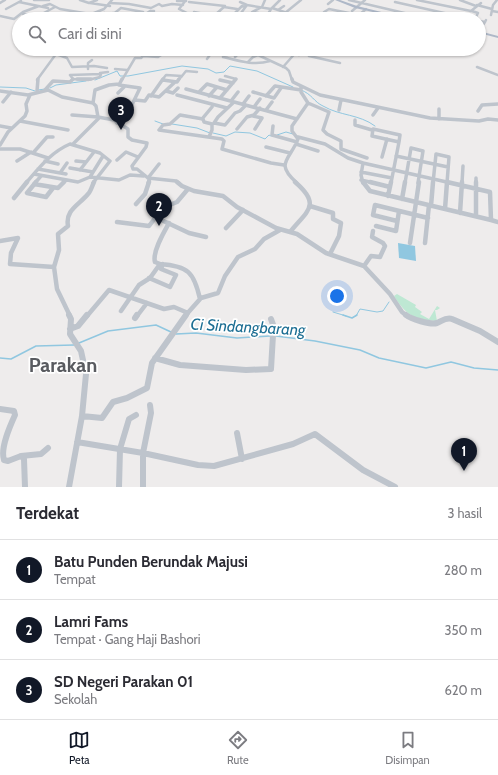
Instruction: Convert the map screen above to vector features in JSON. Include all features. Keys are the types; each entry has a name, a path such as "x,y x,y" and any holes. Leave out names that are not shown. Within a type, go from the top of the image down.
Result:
{"main road":[{"path":"337,0 356,7 377,12"},
{"path":"486,33 498,37"}],"street":[{"path":"0,3 5,0"},
{"path":"6,9 23,0"},
{"path":"34,0 50,0"},
{"path":"80,0 88,3 94,1 138,12"},
{"path":"96,12 104,9 112,0"},
{"path":"168,0 172,4"},
{"path":"177,1 186,0"},
{"path":"185,12 179,9 186,0"},
{"path":"262,9 265,0"},
{"path":"269,12 280,0"},
{"path":"286,12 301,0"},
{"path":"328,4 333,0"},
{"path":"349,0 397,12"},
{"path":"352,11 364,0"},
{"path":"417,0 475,12"},
{"path":"434,4 436,0"},
{"path":"460,0 498,12"},
{"path":"491,15 497,0"},
{"path":"189,2 197,1 224,5 224,7 237,9 246,6 262,9"},
{"path":"195,7 197,1"},
{"path":"388,10 396,1 438,12"},
{"path":"19,2 39,6 50,4 61,10 79,12"},
{"path":"240,2 246,6 257,9 271,9 283,12"},
{"path":"472,11 481,3"},
{"path":"109,5 129,4 151,8 159,4 162,6 172,4 183,5"},
{"path":"433,11 438,5"},
{"path":"26,12 39,6"},
{"path":"43,6 48,8"},
{"path":"246,6 242,11 246,12"},
{"path":"278,10 284,6"},
{"path":"47,12 55,7"},
{"path":"220,12 224,7"},
{"path":"116,12 121,8"},
{"path":"252,12 257,9 271,9"},
{"path":"324,12 327,9 342,12"},
{"path":"362,12 366,9"},
{"path":"30,10 35,12"},
{"path":"0,16 12,19"},
{"path":"36,91 38,79 55,56"},
{"path":"62,56 67,58 72,67 107,68"},
{"path":"119,84 135,58 141,58 143,56 160,56"},
{"path":"224,56 262,64 270,61"},
{"path":"248,62 256,56"},
{"path":"260,56 288,71 292,81 300,89 308,103 329,112 323,130 327,134 341,141 341,149 367,158"},
{"path":"283,67 289,62 291,56"},
{"path":"309,56 340,63"},
{"path":"89,68 88,63 92,60"},
{"path":"477,67 498,74"},
{"path":"115,69 127,70"},
{"path":"151,96 159,97 175,82 178,82 186,71 197,72"},
{"path":"47,89 54,81 70,82 72,80 96,79 100,77 100,72"},
{"path":"72,80 70,75 108,72"},
{"path":"135,100 145,101 148,96 151,96 166,75 174,74 182,76"},
{"path":"220,98 236,78 225,76"},
{"path":"72,80 88,83"},
{"path":"162,80 175,82"},
{"path":"220,80 233,83"},
{"path":"93,104 96,84"},
{"path":"95,90 109,85 119,84 140,88 128,113 117,123"},
{"path":"200,101 200,93 207,84 227,90"},
{"path":"118,93 125,86"},
{"path":"266,96 274,86 300,89 378,108 439,119 479,121 488,119 498,120"},
{"path":"209,96 217,87"},
{"path":"166,91 173,93 178,88"},
{"path":"253,92 275,98 281,88"},
{"path":"0,145 1,138 26,115 26,104 30,95 36,91 47,89 65,98 93,104 96,106 99,118"},
{"path":"186,90 260,108 297,119"},
{"path":"0,91 30,95"},
{"path":"3,102 11,92"},
{"path":"238,92 214,123 225,125 234,113 241,110 249,96"},
{"path":"177,95 227,108"},
{"path":"254,107 260,98"},
{"path":"339,110 341,100"},
{"path":"266,110 272,102"},
{"path":"308,103 292,129 297,141 318,151"},
{"path":"478,111 482,105 498,104"},
{"path":"202,118 212,107"},
{"path":"237,129 247,118 253,116 260,108"},
{"path":"373,115 378,108"},
{"path":"439,109 439,119"},
{"path":"209,137 212,130 211,124 218,114 216,112"},
{"path":"461,114 461,120"},
{"path":"72,115 112,120 128,129 128,137 130,139 147,143 132,167 147,177"},
{"path":"211,124 204,122 204,119 202,118 180,115 170,123 163,125 160,130 224,140 222,149 271,163 284,165"},
{"path":"253,116 262,118 255,129"},
{"path":"14,198 46,160 60,148 73,144 99,118"},
{"path":"355,120 355,125 401,136 388,196"},
{"path":"20,121 68,130"},
{"path":"0,126 11,128"},
{"path":"273,126 271,134 274,136 297,141 325,144 348,158 364,163 490,192 491,220"},
{"path":"372,130 372,136 399,142"},
{"path":"17,161 32,152 47,138 53,137"},
{"path":"382,157 387,139"},
{"path":"290,232 310,206 310,198 299,184 286,174 284,165 297,141"},
{"path":"69,487 82,416 86,374 81,351 70,334 71,319 57,289 54,267 58,250 58,232 68,226 67,220 70,211 89,193 96,178 110,160 100,153 83,149 73,144"},
{"path":"266,147 290,153"},
{"path":"0,149 15,148 32,152 46,160 58,164"},
{"path":"402,199 411,148 423,152 410,243"},
{"path":"80,170 94,152"},
{"path":"117,160 126,152 138,157"},
{"path":"425,243 436,154 449,157 445,209"},
{"path":"90,177 103,156"},
{"path":"396,156 448,167"},
{"path":"76,160 86,162"},
{"path":"60,173 67,163"},
{"path":"364,163 360,176 361,180 370,191 498,222"},
{"path":"136,204 145,194 147,177 159,164"},
{"path":"460,213 463,166"},
{"path":"70,168 93,172"},
{"path":"38,169 66,174"},
{"path":"361,172 392,178"},
{"path":"34,174 78,182 90,177 119,180 130,175 176,181 188,189 201,193 222,196 243,210 280,230 301,236 330,254 364,266 386,289 408,318 435,324 446,319 452,319 480,331 498,342"},
{"path":"41,176 27,193 46,197 53,188"},
{"path":"476,178 476,216"},
{"path":"34,184 60,188 66,180"},
{"path":"361,180 390,187"},
{"path":"117,222 148,227 155,217 167,206 177,202 188,189"},
{"path":"156,200 167,206"},
{"path":"398,221 373,215 375,205 428,218"},
{"path":"310,206 333,213 333,219 341,222 339,236 330,254"},
{"path":"226,228 243,210"},
{"path":"376,226 396,232 399,211"},
{"path":"155,217 189,233 206,237"},
{"path":"169,223 159,242 154,259 155,262 176,265 190,272 196,281 200,299"},
{"path":"82,416 102,418 113,402 145,390 148,386 150,372 155,358 171,333 200,299 217,295 225,276 238,257 255,249 264,239 280,230"},
{"path":"364,266 371,256 380,257 385,246 383,243 372,238 373,232"},
{"path":"0,241 18,238 11,253 10,264 54,267"},
{"path":"149,278 170,287 176,275 161,269 161,264"},
{"path":"121,311 141,283 149,278 161,264"},
{"path":"70,329 78,326 108,291 164,309 174,307 188,313"},
{"path":"135,318 147,303"},
{"path":"155,358 178,366 203,366 240,371 271,370 273,335 276,333 271,319"},
{"path":"143,487 143,453 151,413 150,405"},
{"path":"0,409 14,411 15,415 5,438 2,462 21,456 41,454 48,448"},
{"path":"119,487 120,448 129,419 136,415"},
{"path":"237,433 242,459"},
{"path":"77,442 120,448 206,466 221,465 242,459 293,444 315,434 363,470 395,487"},
{"path":"21,456 24,459 23,480 25,487"}],"green space":[{"path":"397,294 416,305 415,307 422,312 420,314 429,319 437,306 440,308 435,310 437,321 416,318 411,315 403,308 394,296"}],"water":[{"path":"398,243 415,246 416,261 399,258"}],"waterway":[{"path":"95,80 117,71 120,76 128,76 182,66 208,69 216,73 224,72 230,66 257,71 293,87"},
{"path":"50,88 56,85 86,81"},
{"path":"0,87 26,88 35,91"},
{"path":"38,90 45,89"},
{"path":"301,90 329,109 363,119 375,126"},
{"path":"155,121 163,124"},
{"path":"172,124 197,128 210,133"},
{"path":"213,133 226,136 235,132 250,133 265,139 269,135 271,136"},
{"path":"277,135 286,132 293,134"},
{"path":"356,315 360,309 377,312 383,311 389,302"},
{"path":"333,312 346,316"},
{"path":"346,316 352,318 356,315"},
{"name":"Ci Sindangbarang","path":"79,343 108,331 156,325 171,332"},
{"name":"Ci Sindangbarang","path":"176,334 196,333 237,338 270,336"},
{"name":"Ci Sindangbarang","path":"276,336 315,341 360,350 379,358 426,368 451,362 474,368 498,370"},
{"name":"Ci Sindangbarang","path":"0,358 11,359 36,346 74,345"}],"place":[{"name":"SD Negeri Parakan 01","path":"121,130"},
{"name":"Lamri Fams","path":"159,226"},
{"name":"Batu Punden Berundak Majusi","path":"464,471"}],"district":[{"name":"Parakan","path":"63,365"}]}
